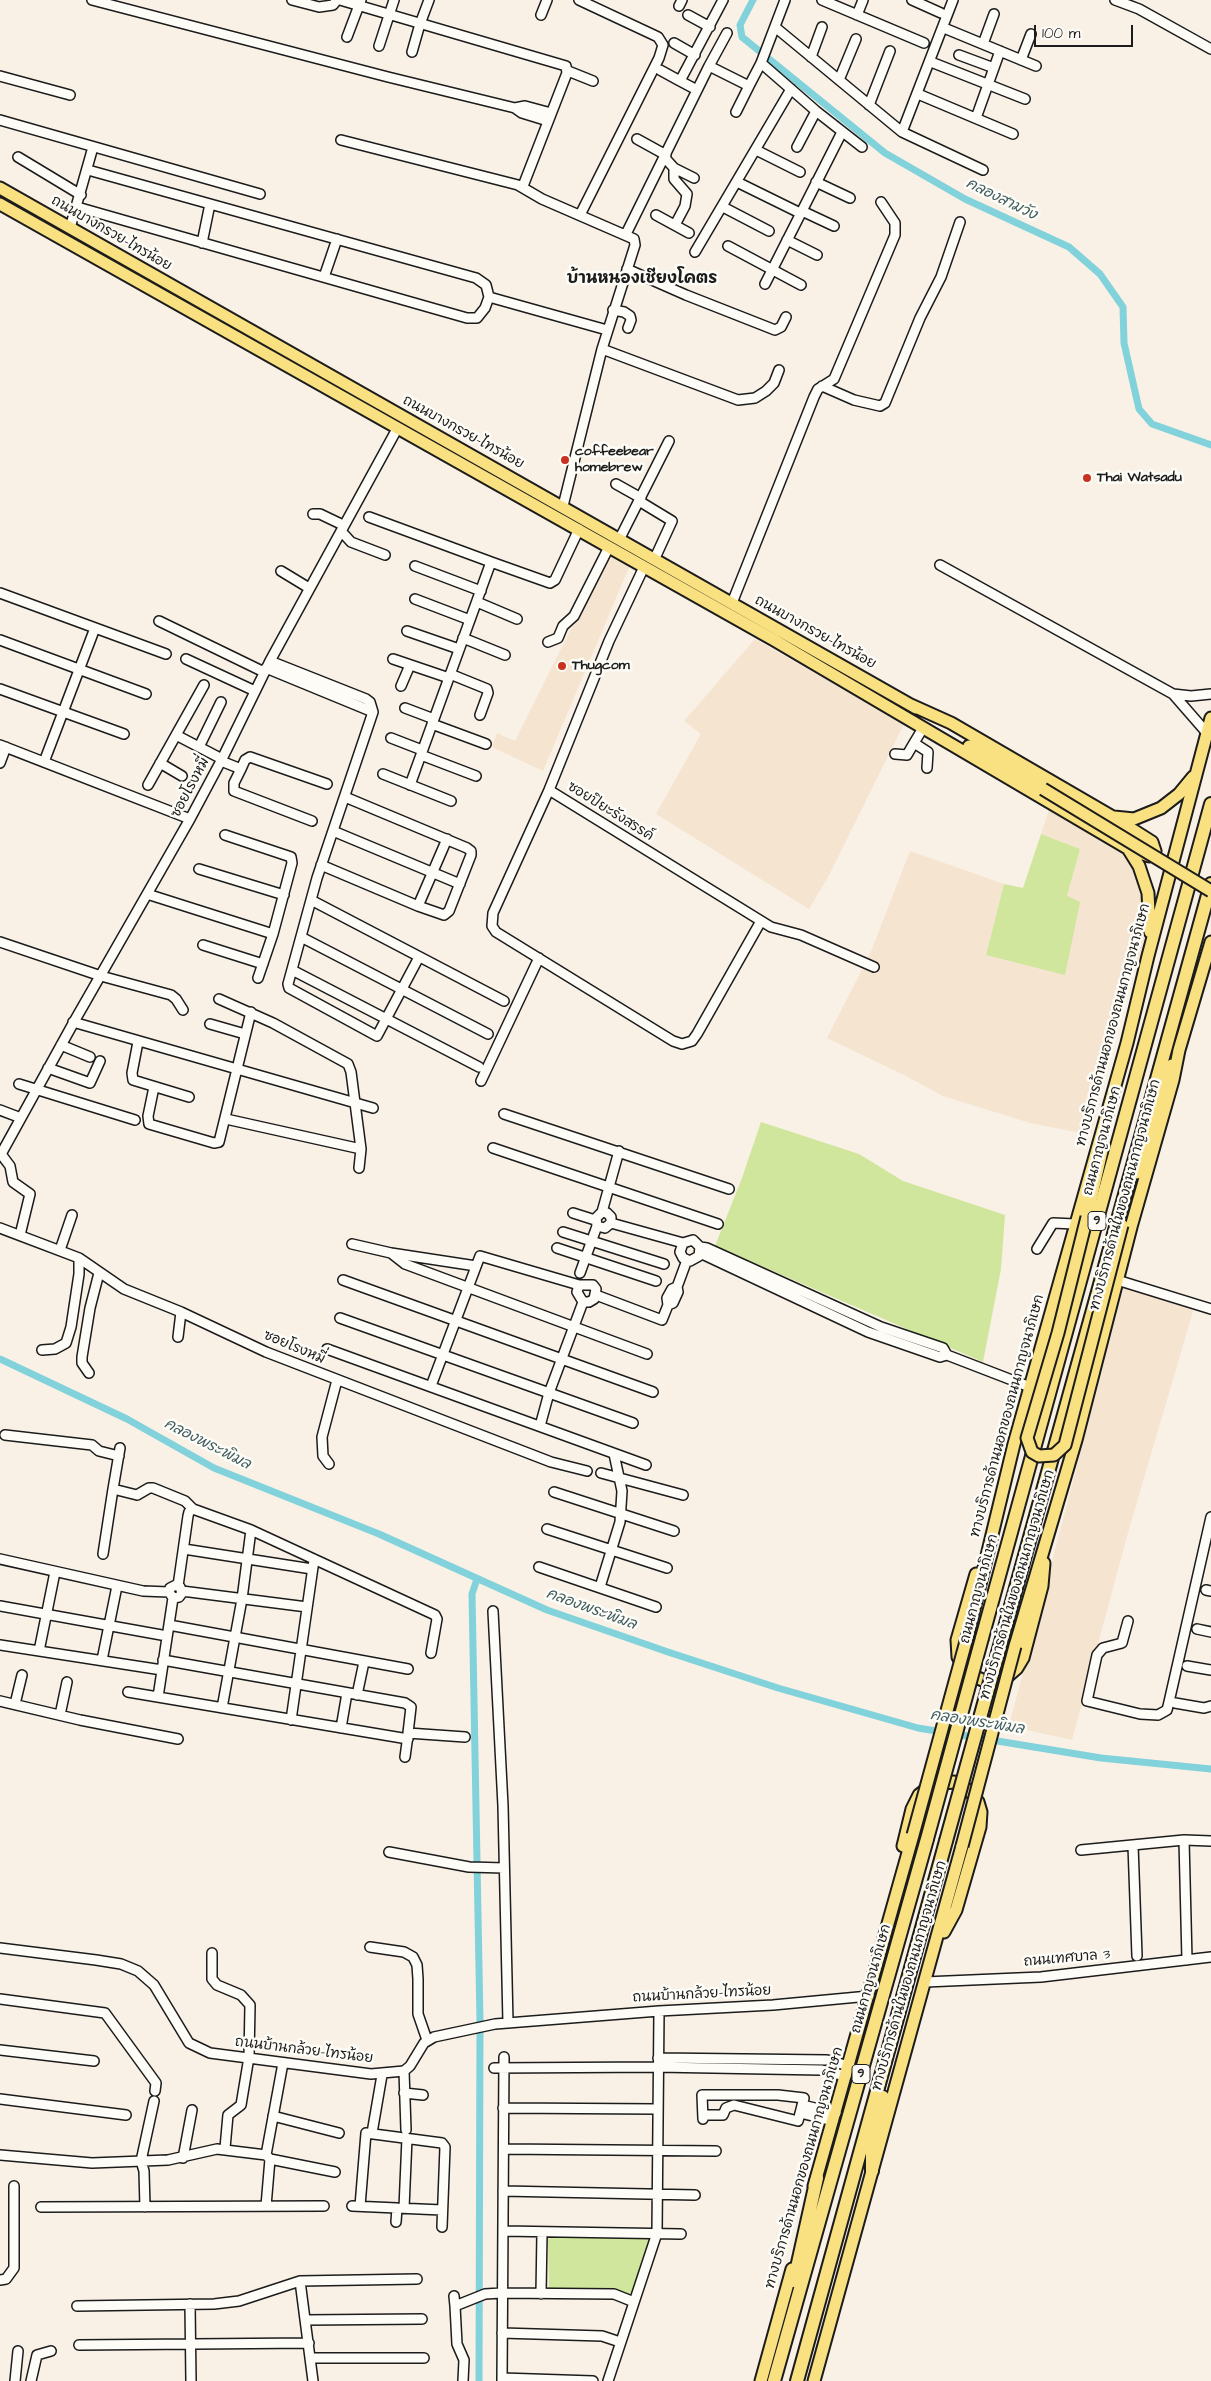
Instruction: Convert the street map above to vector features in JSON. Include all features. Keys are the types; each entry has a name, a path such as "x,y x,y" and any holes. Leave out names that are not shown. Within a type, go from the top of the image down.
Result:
{"highway":[{"name":"ถนนกาญจนาภิเษก","path":"774,2381 927,1839 1211,804"},
{"name":"9","path":"797,2381 1211,885"},
{"path":"872,2171 872,2151 886,2086 888,2053"},
{"path":"794,2308 793,2285 817,2178"}],"main road":[{"name":"ถนนบางกรวย-ไทรน้อย","path":"0,188 620,538 911,705"},
{"name":"ถนนบางกรวย-ไทรน้อย","path":"0,204 397,429 644,566 900,713"},
{"path":"32,223 39,210"},
{"path":"900,713 1129,849 1149,856 1155,851 1152,842 1111,816 951,723 911,705"},
{"path":"911,705 1211,890"},
{"path":"900,713 952,737 1044,787 1211,885"},
{"name":"ทางบริการด้านนอกของถนนกาญจนาภิเษก","path":"761,2381 968,1634 989,1544 1030,1387 1127,1043 1211,718"},
{"path":"1111,816 1134,819 1161,808 1179,794 1198,769"},
{"path":"1129,849 1139,866 1148,892 1150,920 1148,956"},
{"name":"ทางบริการด้านในของถนนกาญจนาภิเษก","path":"814,2381 935,1950 1015,1646 1076,1440 1117,1280 1174,1080 1179,1050 1211,942"},
{"path":"1200,983 1211,970"},
{"path":"1111,1100 1099,1167 1087,1217 1058,1333 1027,1438 1032,1452 1040,1456 1054,1455 1065,1445 1122,1225 1164,1082 1179,1050"},
{"path":"989,1544 974,1579 957,1640 958,1658 964,1669 973,1676 985,1681 998,1680 1009,1675 1017,1668 1023,1658 1042,1586 1046,1539"},
{"path":"884,1940 889,1900 912,1809 919,1794 933,1784 954,1782 965,1787 978,1802 981,1812 980,1827 956,1910 935,1950"}],"street":[{"path":"92,0 515,108 525,106 549,116"},
{"path":"292,0 319,7 333,5 339,0 360,3 389,15 564,64 568,71 593,81"},
{"path":"379,46 394,0"},
{"path":"412,52 429,0"},
{"path":"541,15 547,0"},
{"path":"579,0 658,37 663,45 659,58 580,215"},
{"path":"680,81 723,0"},
{"path":"736,112 768,47 785,0"},
{"path":"822,0 924,43"},
{"path":"857,15 863,0"},
{"path":"912,0 941,12"},
{"path":"902,132 931,62 953,0"},
{"path":"1115,0 1139,9 1211,49"},
{"path":"347,37 360,3"},
{"path":"983,44 994,14"},
{"path":"688,16 710,27"},
{"path":"775,27 902,132 983,170"},
{"path":"810,57 822,27"},
{"path":"944,28 1036,66"},
{"path":"626,234 727,33"},
{"path":"1021,60 1031,34"},
{"path":"839,80 856,39"},
{"path":"674,43 695,55"},
{"path":"869,105 890,51"},
{"path":"976,118 1000,51"},
{"path":"959,55 994,68"},
{"path":"762,60 816,111 862,147"},
{"path":"931,62 1025,98"},
{"path":"709,66 749,86"},
{"path":"660,70 697,90"},
{"path":"523,186 568,71"},
{"path":"0,76 70,95"},
{"path":"695,252 738,182 791,89"},
{"path":"918,94 1013,134"},
{"path":"797,147 816,111"},
{"path":"0,120 260,194"},
{"path":"765,284 842,132"},
{"path":"637,139 666,157 674,168 694,178"},
{"path":"341,140 523,186 542,199 626,234 635,242 601,351 563,506"},
{"path":"70,228 94,147"},
{"path":"756,150 800,172"},
{"path":"18,157 81,195"},
{"path":"674,168 674,179 687,194 685,206 675,225"},
{"path":"77,206 467,318 477,318 489,297 486,285 476,278 88,170"},
{"path":"738,182 834,226"},
{"path":"816,182 850,198"},
{"path":"732,603 806,414 818,389 834,379 895,235 895,223 881,202"},
{"path":"202,243 210,204"},
{"path":"723,207 769,231"},
{"path":"656,215 689,233"},
{"path":"822,386 854,400 880,406 884,403 920,318 941,278 960,222"},
{"path":"324,277 337,240"},
{"path":"787,240 817,255"},
{"path":"728,246 801,285"},
{"path":"627,269 677,292 775,330 781,327 786,317"},
{"path":"489,297 607,330"},
{"path":"613,310 624,312 630,316 631,320 628,328"},
{"path":"601,351 738,400 755,398 766,391 774,383 779,370"},
{"path":"601,351 714,396"},
{"name":"ซอยโรงหมี่","path":"1,1155 20,1117 28,1087 48,1068 190,819 221,759 250,689 304,586 397,429"},
{"path":"620,538 669,441"},
{"path":"616,484 672,520 655,558"},
{"path":"313,514 339,524 351,542 385,555"},
{"path":"369,517 550,583 555,580 578,529"},
{"path":"548,642 558,638 562,626 574,616 609,547"},
{"path":"410,785 491,562"},
{"path":"940,565 1173,694 1207,733"},
{"path":"415,566 481,592"},
{"name":"ซอยปิยะรังสรรค์","path":"644,566 609,641 549,790 771,927 801,935 874,967"},
{"path":"281,571 304,586"},
{"path":"0,593 166,654"},
{"path":"415,599 470,620"},
{"path":"477,602 517,619"},
{"path":"159,621 263,667 366,699 370,702 373,712 321,865 288,984 290,990 366,1031 378,1035 419,957"},
{"path":"44,762 95,628"},
{"path":"407,631 459,649"},
{"path":"463,638 505,655"},
{"path":"0,640 146,694"},
{"path":"186,659 250,689"},
{"path":"393,659 486,689 488,693 480,715"},
{"path":"401,686 410,665"},
{"path":"148,785 204,685"},
{"path":"0,689 124,734"},
{"path":"1173,694 1191,696 1211,694"},
{"path":"202,748 221,702"},
{"path":"405,708 486,744"},
{"path":"895,754 907,755 923,728"},
{"path":"176,735 241,769"},
{"path":"392,738 476,776"},
{"path":"914,743 928,752 927,768"},
{"path":"0,763 3,746 190,819"},
{"path":"312,821 234,791 234,783 245,760 250,757 326,784"},
{"path":"160,763 182,776"},
{"path":"383,774 451,801"},
{"path":"549,790 493,913 492,926 496,932 673,1041 688,1044 697,1034 761,921"},
{"path":"321,865 440,915 448,913 460,884 471,851 447,839 345,797"},
{"path":"333,831 460,884"},
{"path":"225,835 291,857 292,863 284,895 258,978"},
{"path":"418,906 447,839"},
{"path":"199,869 284,895"},
{"path":"147,894 273,934"},
{"path":"311,900 504,1001"},
{"path":"301,937 488,1034"},
{"path":"0,942 101,976 171,995 184,1010"},
{"path":"203,945 263,964"},
{"path":"481,1080 539,958"},
{"path":"292,970 479,1067"},
{"path":"219,999 251,1012 348,1064 356,1103 361,1149 359,1168"},
{"path":"154,1087 148,1116 149,1124 214,1143 219,1142 238,1070 244,1034 251,1012"},
{"path":"74,1022 138,1042 373,1108"},
{"path":"210,1024 244,1034"},
{"path":"138,1042 132,1077 154,1087 189,1097"},
{"path":"61,1045 90,1057"},
{"path":"48,1068 90,1083 100,1061"},
{"path":"28,1087 135,1120"},
{"path":"4,1111 20,1117"},
{"path":"504,1114 729,1189"},
{"path":"226,1119 361,1149"},
{"path":"493,1148 718,1224"},
{"path":"580,1274 592,1242 597,1215 602,1212 619,1151"},
{"path":"1,1155 10,1166 13,1182 30,1194 20,1235"},
{"path":"602,1212 610,1215 611,1223"},
{"path":"573,1213 605,1228 611,1223"},
{"path":"60,1250 72,1215"},
{"path":"611,1223 683,1242 693,1240 700,1250 884,1333 940,1357 947,1355 1030,1387"},
{"path":"1037,1249 1053,1223 1075,1224"},
{"name":"ซอยโรงหมี่","path":"0,1228 79,1258 124,1288 181,1312 266,1352 551,1462 587,1471"},
{"path":"563,1232 664,1264"},
{"path":"683,1242 680,1252 686,1260"},
{"path":"352,1244 391,1253 476,1266"},
{"path":"557,1248 656,1281"},
{"path":"686,1260 693,1260 700,1250"},
{"path":"391,1253 405,1264 647,1354"},
{"path":"431,1386 480,1256 579,1286 593,1285 596,1295"},
{"path":"42,1350 55,1349 66,1343 71,1326 78,1282 79,1258"},
{"path":"596,1295 662,1320 668,1305 673,1303 678,1292 677,1288 686,1260"},
{"path":"89,1373 82,1363 82,1357 90,1308 99,1273"},
{"path":"343,1280 652,1392"},
{"path":"1117,1280 1211,1309"},
{"path":"579,1286 577,1292 583,1302"},
{"path":"583,1302 589,1302 596,1295"},
{"path":"540,1426 549,1392 583,1302"},
{"path":"178,1337 181,1312"},
{"path":"340,1318 633,1423"},
{"path":"327,1349 646,1465"},
{"path":"329,1464 322,1456 322,1437 337,1380"},
{"path":"5,1435 92,1445 99,1451 120,1452 112,1490 103,1554"},
{"path":"600,1587 620,1522 622,1491 614,1454"},
{"path":"602,1473 683,1495"},
{"path":"112,1490 137,1495 149,1488 153,1488 184,1501 193,1509 251,1530 313,1565 434,1615 438,1619 431,1653"},
{"path":"554,1492 674,1531"},
{"path":"0,1559 143,1592 179,1597 189,1512 193,1509"},
{"path":"1128,1621 1122,1643 1103,1648 1097,1655 1087,1701 1140,1714 1163,1714 1169,1702 1211,1517"},
{"path":"547,1529 667,1568"},
{"path":"222,1708 236,1637 251,1530"},
{"path":"184,1549 248,1559 313,1565"},
{"path":"291,1720 313,1565"},
{"path":"539,1568 656,1607"},
{"path":"39,1651 55,1572"},
{"path":"102,1660 117,1586"},
{"path":"180,1588 242,1599 307,1607"},
{"path":"158,1697 169,1625 171,1595"},
{"path":"0,1606 167,1636"},
{"path":"493,1611 504,1868 508,2023"},
{"path":"169,1625 408,1670"},
{"path":"1197,1629 1211,1632"},
{"path":"0,1644 102,1660 229,1672 409,1705 411,1708 405,1757"},
{"path":"357,1695 364,1662"},
{"path":"1187,1666 1211,1670"},
{"path":"15,1704 22,1675"},
{"path":"60,1715 68,1682"},
{"path":"128,1692 342,1728 408,1736 465,1736"},
{"path":"342,1728 346,1693"},
{"path":"0,1700 60,1715 178,1739"},
{"path":"1175,1703 1204,1708 1211,1706"},
{"path":"1184,1840 1187,1960"},
{"path":"1081,1850 1184,1840 1211,1841"},
{"path":"1133,1845 1137,1956"},
{"path":"389,1852 469,1866 504,1868"},
{"path":"370,1947 404,1952 413,1956 417,1965 418,2014 427,2040 410,2066 404,2071 406,2134 401,2208 396,2222"},
{"name":"ถนนบ้านกล้วย-ไทรน้อย","path":"0,1948 96,1960 131,1967 154,1985 180,2030 194,2047 215,2054 382,2074 404,2071"},
{"path":"212,1953 212,1979 216,1985 241,1995 250,2005 250,2057 241,2107 228,2115 226,2148"},
{"name":"ถนนเทศบาล 3","path":"925,1982 1041,1977 1211,1958"},
{"name":"ถนนบ้านกล้วย-ไทรน้อย","path":"427,2040 470,2028 495,2024 659,2011 773,2005 869,1996"},
{"path":"0,1999 105,2013 156,2083 155,2091"},
{"path":"608,2381 657,2232 659,2011"},
{"path":"0,2050 94,2061"},
{"path":"494,2068 504,2062 658,2062 848,2071"},
{"path":"504,2062 501,2293 502,2380 593,2381"},
{"path":"266,2206 268,2157 273,2116 283,2063"},
{"path":"372,2133 382,2074"},
{"path":"404,2093 423,2095"},
{"path":"702,2095 778,2095 804,2098 801,2109 798,2121 734,2105 726,2108 723,2115 703,2117 702,2095"},
{"path":"0,2099 126,2115"},
{"path":"145,2206 144,2171 141,2161 154,2102"},
{"path":"503,2108 657,2109"},
{"path":"801,2109 834,2117"},
{"path":"182,2158 192,2110"},
{"path":"273,2116 339,2133"},
{"path":"442,2210 356,2206 365,2134 406,2134 445,2146 442,2227"},
{"path":"0,2155 92,2163 182,2158 210,2150 226,2148 335,2172"},
{"path":"504,2149 716,2151"},
{"path":"0,2280 6,2279 14,2268 14,2186"},
{"path":"503,2191 695,2194"},
{"path":"41,2207 324,2206"},
{"path":"503,2231 542,2233 657,2232 681,2234"},
{"path":"541,2294 542,2233"},
{"path":"78,2306 239,2301 300,2281 417,2279"},
{"path":"300,2281 312,2358 313,2381"},
{"path":"455,2306 485,2294 501,2293 614,2294 634,2302"},
{"path":"454,2296 457,2344 464,2360 463,2381"},
{"path":"190,2304 191,2381"},
{"path":"306,2320 422,2319"},
{"path":"502,2333 602,2336 620,2342"},
{"path":"80,2345 309,2343"},
{"path":"15,2381 18,2350"},
{"path":"31,2381 37,2355 51,2351"},
{"path":"312,2358 424,2358"}],"shaded area":[{"path":"609,553 630,565 543,771 492,747 497,733 515,741"},
{"path":"755,639 904,724 828,877 809,909 656,814 701,734 684,721"},
{"path":"1050,807 1122,848 1135,865 1146,911 1144,948 1126,990 1091,1135 1030,1123 943,1096 827,1038 870,954 910,851 1004,884 986,955 1067,896 1080,849 1041,834"},
{"path":"1124,1286 1194,1308 1129,1529 1072,1740 1009,1726"}],"green space":[{"path":"1041,834 1080,849 1067,896 1080,902 1065,975 986,955 1004,884 1023,888"},
{"path":"761,1122 859,1154 903,1181 1005,1215 1001,1269 983,1362 715,1246 742,1178"},
{"path":"552,2237 650,2238 652,2242 632,2296 616,2290 549,2290 548,2239"}],"waterway":[{"name":"คลองสามวัง","path":"753,0 740,25 742,37 885,153 965,199 1069,247 1100,274 1123,307 1124,343 1139,409 1152,424 1211,445"},
{"name":"คลองพระพิมล","path":"0,1359 127,1419 214,1468 379,1534 547,1610 668,1652 778,1688 918,1728 1101,1758 1211,1769"},
{"path":"477,1579 472,1594 480,2021 479,2381"}],"place":[{"name":"coffeebear homebrew","path":"565,460"},
{"name":"Thai Watsadu","path":"1087,478"},
{"name":"Thugcom","path":"562,666"}],"district":[{"name":"บ้านหนองเชียงโคตร","path":"642,280"}]}
